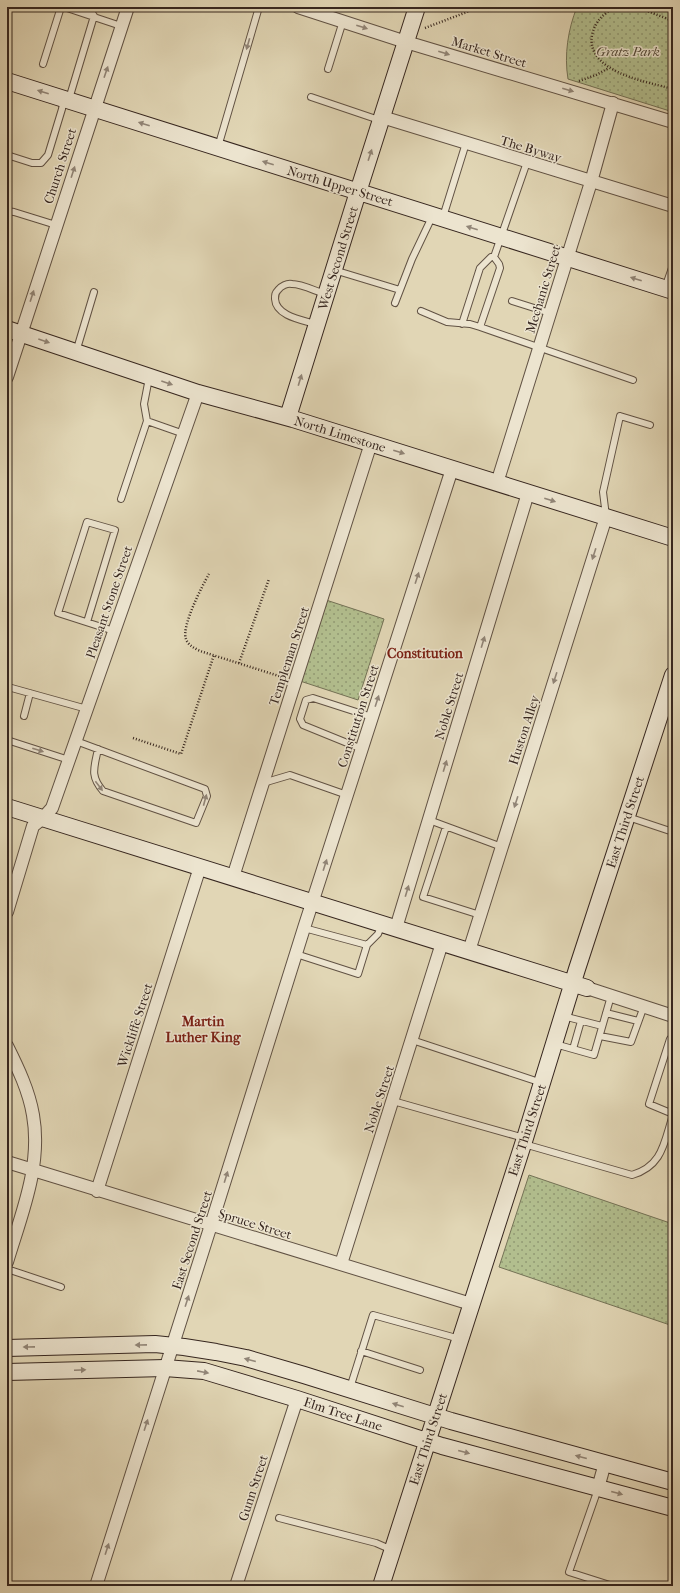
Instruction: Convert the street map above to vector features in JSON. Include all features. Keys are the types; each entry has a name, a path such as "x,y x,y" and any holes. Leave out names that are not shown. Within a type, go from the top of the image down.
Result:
{"street":[{"name":"Church Street","path":"7,377 14,331 56,225 128,7"},
{"name":"Market Street","path":"298,7 406,42 673,122"},
{"name":"West Second Street","path":"288,417 417,7"},
{"name":"North Upper Street","path":"7,81 669,290"},
{"name":"Mechanic Street","path":"497,483 591,182 613,103"},
{"name":"The Byway","path":"382,119 673,206"},
{"name":"North Limestone","path":"14,331 198,393 288,417 673,538"},
{"name":"Pleasant Stone Street","path":"7,912 33,826 52,808 198,393"},
{"name":"Templeman Street","path":"233,877 371,443"},
{"name":"Constitution Street","path":"313,902 452,469"},
{"name":"Noble Street","path":"389,926 429,820 528,493"},
{"name":"Huston Alley","path":"469,951 606,517"},
{"name":"East Third Street","path":"381,1586 563,1016 580,985 627,817 673,675"},
{"path":"7,807 580,985 673,1016"},
{"name":"Wickliffe Street","path":"97,1190 200,867"},
{"name":"East Second Street","path":"96,1586 313,902"},
{"name":"Noble Street","path":"341,1264 442,943"},
{"path":"7,1046 28,1095 33,1116 35,1149 30,1186 7,1262"},
{"name":"Spruce Street","path":"7,1162 471,1304"},
{"name":"Elm Tree Lane","path":"7,1348 172,1345 246,1358 436,1416 673,1482"},
{"name":"Elm Tree Lane","path":"7,1372 165,1368 204,1371 297,1399 442,1446 673,1508"},
{"name":"Gunn Street","path":"236,1586 297,1399"},
{"path":"598,1488 605,1463"}],"lane":[{"path":"43,64 61,7"},
{"path":"64,7 122,26"},
{"path":"88,7 94,16"},
{"path":"218,148 260,7"},
{"path":"7,155 32,163 41,163 48,155 94,16"},
{"path":"328,69 343,21"},
{"path":"311,97 382,119"},
{"path":"395,303 412,259 437,217 466,143"},
{"path":"462,324 480,268 494,257 527,162"},
{"path":"7,211 56,225"},
{"path":"480,327 500,268 494,257"},
{"path":"669,290 673,265"},
{"path":"334,270 400,290"},
{"path":"317,324 290,316 282,311 276,302 276,292 285,285 292,284 326,295"},
{"path":"76,352 94,292"},
{"path":"512,301 550,313"},
{"path":"421,311 447,322 480,327 633,380"},
{"path":"121,499 147,421 144,404 150,377"},
{"path":"606,517 603,492 620,416 650,425"},
{"path":"147,421 184,434"},
{"path":"87,622 115,530 87,522 58,613 114,631"},
{"path":"8,687 87,709"},
{"path":"24,716 30,693"},
{"path":"362,749 303,725 300,719 306,700 313,698 372,717"},
{"path":"7,740 69,760"},
{"path":"76,741 98,749 206,789 207,796 196,823 103,792 96,782 93,774 98,749"},
{"path":"263,783 290,775 347,795"},
{"path":"627,817 673,832"},
{"path":"429,820 502,847"},
{"path":"446,826 424,897 480,915"},
{"path":"296,954 358,974 367,945 389,926"},
{"path":"304,928 367,945"},
{"path":"554,1044 594,1055 611,996"},
{"path":"600,1036 631,1042 644,1006"},
{"path":"606,1013 638,1021"},
{"path":"563,1016 602,1026"},
{"path":"573,1049 581,1021"},
{"path":"393,1100 632,1175 646,1170 658,1159 673,1114 649,1104 670,1039"},
{"path":"412,1040 542,1083"},
{"path":"7,1269 61,1287"},
{"path":"349,1389 373,1315 460,1339"},
{"path":"361,1351 420,1370"},
{"path":"598,1488 569,1572 613,1586"},
{"path":"279,1518 376,1544 392,1550"}],"path":[{"path":"421,30 480,7"},
{"path":"616,7 599,19 592,35 593,48 596,56 601,62 610,68 633,78 673,88"},
{"path":"637,7 673,21"},
{"path":"576,82 610,68"},
{"path":"209,574 192,610 186,627 185,635 187,642 192,647 282,677 284,672"},
{"path":"239,663 268,579"},
{"path":"133,738 181,754 214,655"}],"green space":[{"name":"Gratz Park","path":"577,7 673,7 673,112 568,79 566,61 568,42 571,24"},
{"path":"326,600 384,619 358,700 300,681"},
{"path":"529,1175 673,1224 673,1326 499,1267"}],"district":[{"name":"Constitution","path":"425,653"},
{"name":"Martin Luther King","path":"203,1030"}]}
